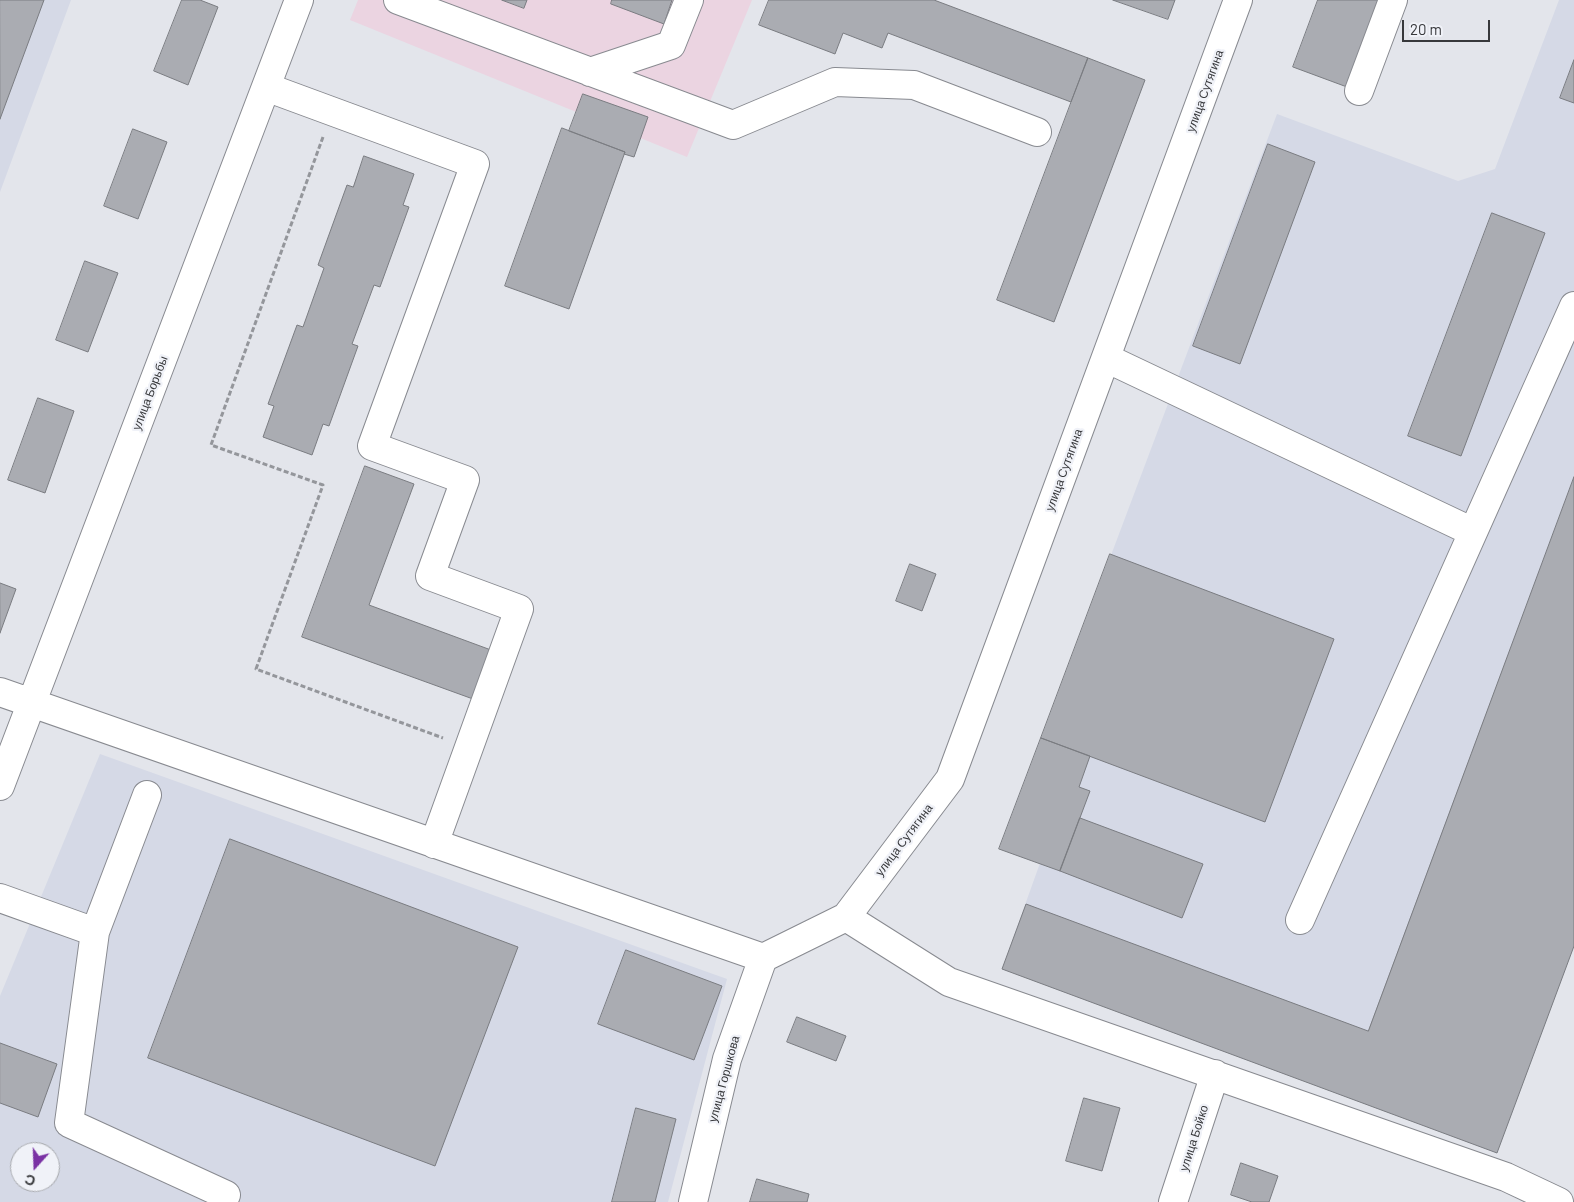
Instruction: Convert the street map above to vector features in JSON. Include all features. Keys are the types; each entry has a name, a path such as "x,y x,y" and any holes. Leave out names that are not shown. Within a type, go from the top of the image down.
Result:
{"street":[{"name":"улица Борьбы","path":"0,786 299,0"},
{"path":"398,0 733,125 835,82 914,85 1037,132"},
{"path":"590,72 671,45 689,0"},
{"name":"улица Сутягина","path":"846,916 950,779 1238,0"},
{"path":"1359,91 1393,0"},
{"path":"266,88 475,164 372,446 465,480 430,576 519,609 434,844"},
{"path":"1300,920 1574,306"},
{"path":"1106,358 1473,532"},
{"path":"0,692 763,958 846,916 949,982 1215,1074 1506,1178 1559,1202"},
{"path":"147,795 95,932 69,1123 226,1195"},
{"path":"0,898 95,932"},
{"name":"улица Горшкова","path":"693,1202 727,1059 763,958"},
{"name":"улица Бойко","path":"1173,1202 1215,1074"},
{"path":"1568,1202 1574,1186"}],"path":[{"path":"333,112 211,445 323,486 256,669 469,747"}],"shaded area":[{"path":"0,0 71,0 0,192"},
{"path":"358,0 752,0 687,157 350,20"},
{"path":"1559,0 1574,0 1574,946 1497,1153 1002,969 1044,852 1005,837 1277,114 1458,181 1495,169"},
{"path":"100,754 727,979 668,1202 0,1202 0,996"}],"building":[{"path":"0,0 44,0 0,119"},
{"path":"182,0 200,0 218,7 188,85 154,71"},
{"path":"502,0 527,0 524,8"},
{"path":"612,0 672,0 664,24 611,4"},
{"path":"769,0 934,0 1088,58 1071,102 888,33 882,48 843,33 835,54 759,25"},
{"path":"1113,0 1175,0 1168,19"},
{"path":"1318,0 1379,0 1347,87 1293,67"},
{"path":"1088,58 1145,80 1054,322 997,300"},
{"path":"1574,60 1574,103 1560,98"},
{"path":"583,94 648,117 634,157 569,131"},
{"path":"562,128 625,152 569,309 505,286"},
{"path":"133,129 167,142 138,219 104,206"},
{"path":"1268,144 1315,162 1240,364 1193,346"},
{"path":"364,156 414,174 403,205 409,207 380,287 374,285 352,344 358,346 329,426 323,424 312,455 263,437 274,406 268,404 297,325 303,327 324,268 318,265 347,185 353,187"},
{"path":"1492,213 1545,233 1461,456 1408,436"},
{"path":"85,261 118,273 88,352 56,340"},
{"path":"38,398 74,411 45,493 8,480"},
{"path":"365,466 414,484 369,605 491,650 473,699 302,637"},
{"path":"1574,477 1574,946 1497,1153 1002,969 1026,904 1368,1031"},
{"path":"1110,554 1334,639 1265,822 1041,738"},
{"path":"910,564 936,574 922,611 896,601"},
{"path":"0,583 16,589 0,633"},
{"path":"1041,738 1090,756 1079,787 1090,791 1060,871 999,849"},
{"path":"1080,818 1203,864 1182,918 1060,871"},
{"path":"230,839 518,947 435,1166 148,1058"},
{"path":"626,950 722,986 694,1060 598,1024"},
{"path":"797,1017 846,1036 836,1061 787,1042"},
{"path":"0,1043 57,1064 38,1117 0,1103"},
{"path":"1084,1098 1120,1108 1102,1171 1066,1161"},
{"path":"636,1108 676,1119 655,1202 612,1202"},
{"path":"1241,1163 1278,1176 1269,1202 1252,1202 1231,1195"},
{"path":"757,1179 809,1194 807,1202 750,1202"}]}
